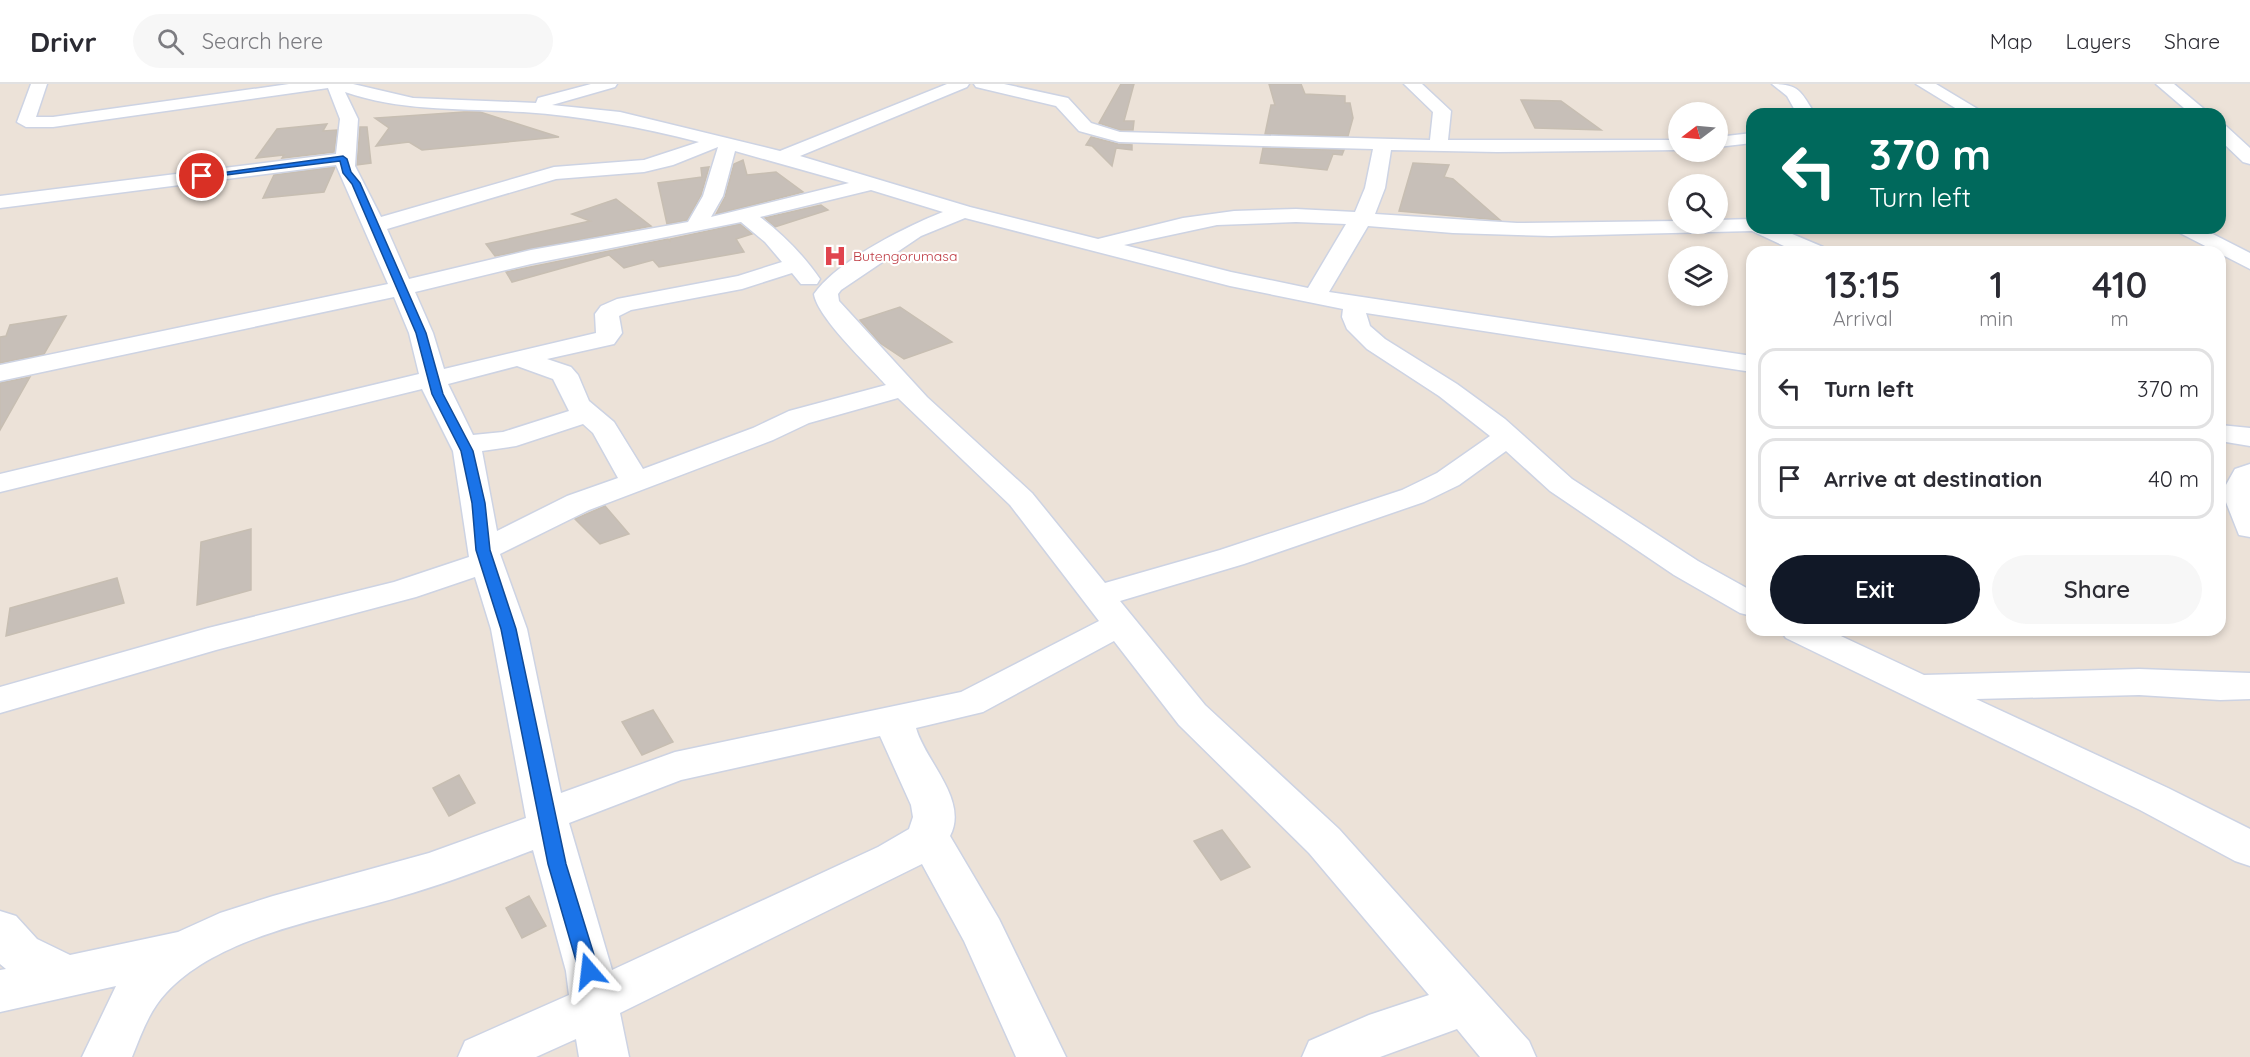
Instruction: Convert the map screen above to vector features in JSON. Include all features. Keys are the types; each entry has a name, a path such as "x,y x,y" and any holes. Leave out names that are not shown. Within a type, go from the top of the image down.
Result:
{"street":[{"path":"39,84 26,122 53,122 324,84"},
{"path":"524,107 609,84"},
{"path":"782,157 961,84"},
{"path":"982,84 1062,102 1085,127 1119,137 1560,147 1668,145"},
{"path":"1412,84 1442,111 1441,132 1437,145"},
{"path":"1780,84 1793,93 1802,108"},
{"path":"1924,84 1966,108"},
{"path":"2164,84 2194,108"},
{"path":"604,1057 589,971 557,864 509,629 485,556 478,503 464,445 437,394 421,333 403,288 356,183 347,173 343,159 350,127 348,112 336,91 345,85 413,103 524,107 620,117 782,157 963,211 1096,246 1315,296 1746,363"},
{"path":"2226,136 2250,158"},
{"path":"1728,141 1746,139"},
{"path":"374,226 554,173 644,166 724,142"},
{"path":"694,226 713,196 724,142"},
{"path":"1315,296 1360,221 1375,188 1383,143"},
{"path":"0,202 343,159"},
{"path":"0,373 403,288 531,257 694,226 874,183"},
{"path":"827,301 826,294 832,285 849,272 913,231 963,211"},
{"path":"744,215 773,237 798,264 841,321 903,388 1021,499 1192,715 1324,842 1511,1057"},
{"path":"1096,246 1149,232 1232,218 1303,215 1360,221 1553,230 1746,225"},
{"path":"1774,234 1801,246"},
{"path":"2196,234 2219,246"},
{"path":"2226,249 2250,262"},
{"path":"0,483 605,339 610,333 604,321 605,316 612,309 625,304 742,282 798,264"},
{"path":"1355,304 1354,317 1359,329 1376,344 1448,390 1508,436 1561,485 1619,526 1746,601"},
{"path":"519,359 562,373 574,392 577,404 604,428 636,482"},
{"path":"0,700 208,640 404,590 485,556 578,504 763,434 800,417 903,388"},
{"path":"464,445 506,440 587,414"},
{"path":"2226,434 2250,437"},
{"path":"0,991 184,950 230,929 414,875 675,767 970,703 998,691 1067,650 1110,610 1232,557 1413,496 1448,479 1508,436"},
{"path":"2250,473 2244,475 2237,492 2250,528"},
{"path":"1810,636 2154,799 2250,849"},
{"path":"1914,687 2139,682 2220,687 2250,686"},
{"path":"483,1057 595,1005 795,904 893,859 928,837 934,828 934,814 920,776 902,745 895,720"},
{"path":"928,837 983,933 1041,1057"},
{"path":"0,930 5,941 16,951 68,976"},
{"path":"107,1057 124,1021 149,978 184,950"},
{"path":"1327,1057 1369,1038 1467,1004"}],"building":[{"path":"1121,84 1134,84 1124,121 1134,121 1133,130 1120,130 1099,123"},
{"path":"1269,84 1301,84 1305,94 1345,96 1345,103 1350,103 1353,118 1348,136 1265,134 1271,105 1275,105"},
{"path":"1521,100 1561,101 1601,130 1535,128"},
{"path":"480,112 559,137 422,150 409,142 376,146 389,128 375,118"},
{"path":"327,124 323,131 337,130 334,152 282,158 284,155 256,158 277,129"},
{"path":"360,127 367,127 371,163 357,165"},
{"path":"1091,137 1132,145 1132,150 1116,148 1112,166 1092,146 1086,145"},
{"path":"1263,148 1344,150 1342,155 1333,154 1327,170 1260,163"},
{"path":"743,160 747,175 776,172 803,192 716,214 725,197 734,164"},
{"path":"1413,163 1449,165 1444,177 1453,179 1500,220 1399,211"},
{"path":"335,167 324,192 263,198 274,175"},
{"path":"709,167 701,195 687,220 667,224 658,183 702,177 701,168"},
{"path":"616,199 651,226 495,256 486,244 590,221 572,214"},
{"path":"821,205 828,210 775,227 765,218"},
{"path":"740,224 752,234 736,239 744,252 659,267 653,260 624,268 609,255 512,282 506,272 668,239 670,241 670,239"},
{"path":"900,307 952,342 904,359 880,343 860,320"},
{"path":"66,316 44,354 0,363 0,337 6,336 10,325"},
{"path":"30,377 0,430 0,383"},
{"path":"605,506 629,534 600,544 575,519"},
{"path":"251,529 251,590 197,605 201,542"},
{"path":"117,578 124,603 6,636 10,608"},
{"path":"653,710 673,742 642,755 622,722"},
{"path":"459,775 475,803 449,816 433,788"},
{"path":"1222,830 1250,867 1221,880 1194,841"},
{"path":"529,896 546,926 522,938 506,908"}],"place":[{"name":"Butengorumasa","path":"835,256"}],"route":[{"path":"202,176 343,159 347,173 356,183 421,333 437,394 467,451 478,503 483,550 509,629 536,773 557,864 589,971"}]}
